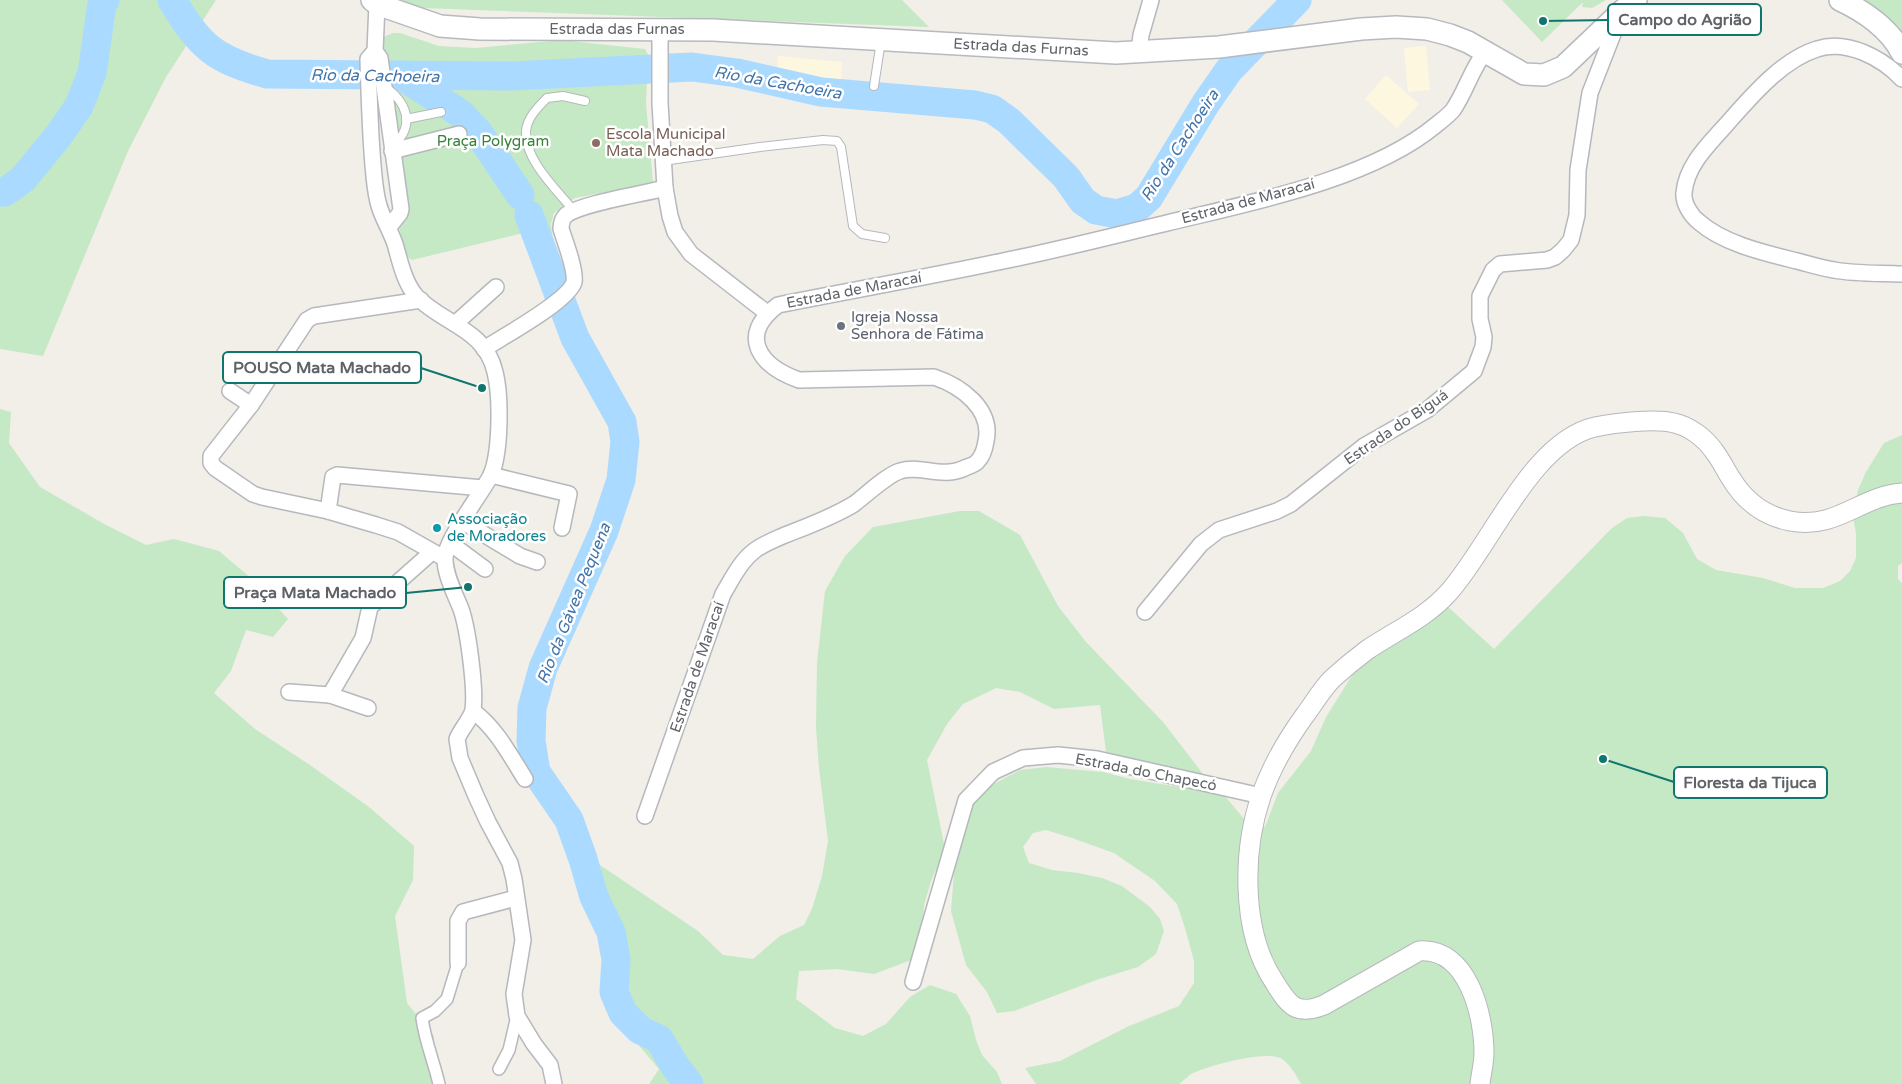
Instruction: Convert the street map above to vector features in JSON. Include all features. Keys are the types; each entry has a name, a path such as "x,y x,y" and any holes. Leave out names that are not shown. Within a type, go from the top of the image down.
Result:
{"main road":[{"path":"1840,0 1864,14 1881,27 1897,42 1902,53"},
{"name":"Estrada das Furnas","path":"374,2 440,26 480,29 713,30 1116,53 1219,47 1361,29 1396,27 1427,29 1450,35 1468,42 1524,74 1544,75 1563,67 1629,5"}],"street":[{"path":"1139,52 1151,0"},
{"path":"1147,16 1162,0"},
{"path":"374,2 374,57 392,149 400,209 400,214 389,227"},
{"name":"Estrada do Biguá","path":"1145,612 1201,544 1219,530 1277,511 1291,504 1306,494 1346,459 1364,446 1427,410 1474,371 1483,347 1484,337 1480,319 1480,296 1493,270 1500,264 1547,260 1555,257 1571,240 1577,215 1578,170 1590,93 1629,5"},
{"path":"660,29 660,103 665,188 670,216 676,232 691,254 767,313"},
{"path":"1902,79 1890,67 1864,53 1838,46 1817,48 1791,62 1758,89 1695,162 1687,178 1683,195 1691,214 1699,222 1712,231 1762,252 1835,271 1902,274"},
{"name":"Estrada de Maracaí","path":"645,816 723,594 743,563 754,551 770,542 823,520 853,504 894,474 909,469 934,473 958,472 978,462 985,448 988,433 984,417 975,402 949,382 934,377 799,380 782,374 772,366 758,347 757,328 767,313 778,305 1004,261 1224,209 1283,194 1338,176 1394,152 1416,140 1435,126 1452,111 1467,86 1474,66 1484,52"},
{"path":"330,695 363,638 370,607 438,555 450,543 480,487 491,474 498,436 499,405 495,370 484,349 473,335 421,300 411,289 389,227 381,212 376,194 371,146 378,81"},
{"path":"392,149 459,134"},
{"path":"484,349 552,306 568,292 574,283 561,229 565,216 574,211 665,188"},
{"path":"456,323 496,287"},
{"path":"421,300 314,316 308,320 251,404 211,456 215,468 253,494 330,506 398,532 438,555 449,578 462,612 468,640 473,689 473,711 461,728 457,739 458,749 488,822 510,863 521,918 523,940 514,994 517,1016 509,1050 499,1069"},
{"path":"230,391 251,404"},
{"path":"1480,1084 1484,1055 1482,1026 1471,987 1455,964 1442,954 1430,950 1419,951 1324,1005 1311,1010 1299,1010 1290,1004 1269,974 1257,947 1250,921 1247,858 1253,820 1261,796 1283,748 1330,681 1367,650 1414,622 1438,604 1474,561 1540,463 1557,446 1574,435 1594,427 1637,422 1673,422 1693,431 1714,450 1734,484 1749,501 1766,514 1794,522 1819,522 1836,518 1882,496 1902,493"},
{"path":"491,474 569,498 562,528"},
{"path":"330,506 333,478 337,476 480,487"},
{"path":"462,521 513,552 537,562"},
{"path":"450,543 485,569"},
{"path":"289,692 330,695 368,708"},
{"path":"473,711 481,717 501,740 525,779"},
{"name":"Estrada do Chapecó","path":"913,982 966,800 993,772 1023,758 1058,755 1097,759 1261,796"},
{"path":"439,1084 425,1040 422,1018 448,999 458,963 459,916 463,912 516,898"},
{"path":"517,1016 534,1044 550,1065 554,1084"}],"lane":[{"path":"874,86 881,39"},
{"path":"378,81 399,98 403,105 406,119 403,136 392,149"},
{"path":"574,211 543,174 531,153 526,131 533,114 546,98 564,96 585,101"},
{"path":"406,119 440,112"},
{"path":"663,161 823,140 837,142 841,147 853,226 862,234 885,238"}],"shaded area":[{"path":"1426,46 1430,90 1408,92 1404,48"},
{"path":"778,56 842,62 841,91 777,77"},
{"path":"1386,75 1419,104 1397,128 1365,99"}],"green space":[{"path":"0,0 216,0 166,77 128,151 43,356 0,349"},
{"path":"364,0 902,0 929,27 370,6"},
{"path":"1502,0 1606,0 1592,8 1582,7 1583,2 1542,42"},
{"path":"1865,0 1902,0 1902,35 1882,19"},
{"name":"Praça Polygram","path":"393,33 400,33 439,46 476,48 561,40 645,49 648,55 646,103 653,183 575,198 554,213 551,223 552,233 564,287 551,300 527,232 412,260 407,257 399,227 404,217 383,37"},
{"path":"0,409 11,412 9,443 40,487 106,525 146,545 174,539 219,551 252,579 288,619 273,637 246,630 231,671 214,693 255,729 369,807 414,846 413,880 395,916 407,1003 434,1036 435,1084 0,1084"},
{"path":"1902,435 1902,563 1898,566 1898,579 1902,583 1902,1084 1301,1084 1285,1061 1274,1056 1264,1056 1251,1057 1210,1067 1191,1074 1179,1084 1036,1084 1025,1068 1060,1061 1129,1026 1179,1006 1194,983 1194,961 1177,904 1155,881 1114,853 1046,830 1033,833 1023,847 1029,863 1052,870 1102,878 1122,886 1150,907 1160,919 1164,931 1156,954 1138,967 1099,979 1014,1011 997,1013 987,992 966,965 951,911 955,859 971,802 990,786 1020,770 1046,767 1103,772 1130,779 1179,787 1219,789 1250,826 1265,827 1278,793 1311,751 1326,717 1363,658 1446,605 1494,649 1612,528 1627,518 1644,516 1665,518 1683,533 1697,559 1716,570 1763,578 1795,588 1823,588 1840,581 1850,571 1856,558 1856,533 1853,518 1858,490 1866,472 1884,443"},
{"path":"960,511 979,511 1020,535 1058,606 1086,642 1163,722 1203,774 1180,775 1126,762 1106,752 1100,705 1054,709 1020,692 996,688 963,704 947,724 927,760 945,849 931,881 924,905 923,928 911,960 874,974 837,969 799,971 796,999 835,1028 863,1036 886,1024 910,997 930,985 956,994 970,1016 982,1055 997,1072 1002,1084 649,1084 659,1069 612,1014 583,841 594,861 698,931 723,955 753,959 780,936 804,925 812,909 822,876 828,841 816,727 817,663 825,591 845,556 873,527"}],"waterway":[{"name":"Rio da Cachoeira","path":"0,192 5,192 23,179 59,135 79,106 92,73 102,4 105,0"},
{"name":"Rio da Cachoeira","path":"172,0 191,29 210,49 234,63 267,74 511,76 692,67 737,73 821,92 975,105 992,109 1009,121 1066,177 1083,201 1096,210 1117,214 1137,208 1149,197 1206,103 1229,70 1297,0"},
{"name":"Rio da Gávea Pequena","path":"400,75 460,113 478,132 520,195"},
{"name":"Rio da Gávea Pequena","path":"529,215 575,338 622,422 625,442 621,480 604,531 543,668 532,708 531,741 536,772 569,820 594,897 611,932 616,959 614,992 623,1013 640,1030 659,1039 675,1066 689,1084"}],"place":[{"name":"Campo do Agrião","path":"1543,21"},
{"name":"Escola Municipal Mata Machado","path":"596,143"},
{"name":"Igreja Nossa Senhora de Fátima","path":"841,326"},
{"name":"POUSO Mata Machado","path":"482,388"},
{"name":"Associação de Moradores","path":"437,528"},
{"name":"Praça Mata Machado","path":"468,587"},
{"name":"Floresta da Tijuca","path":"1603,759"}]}
